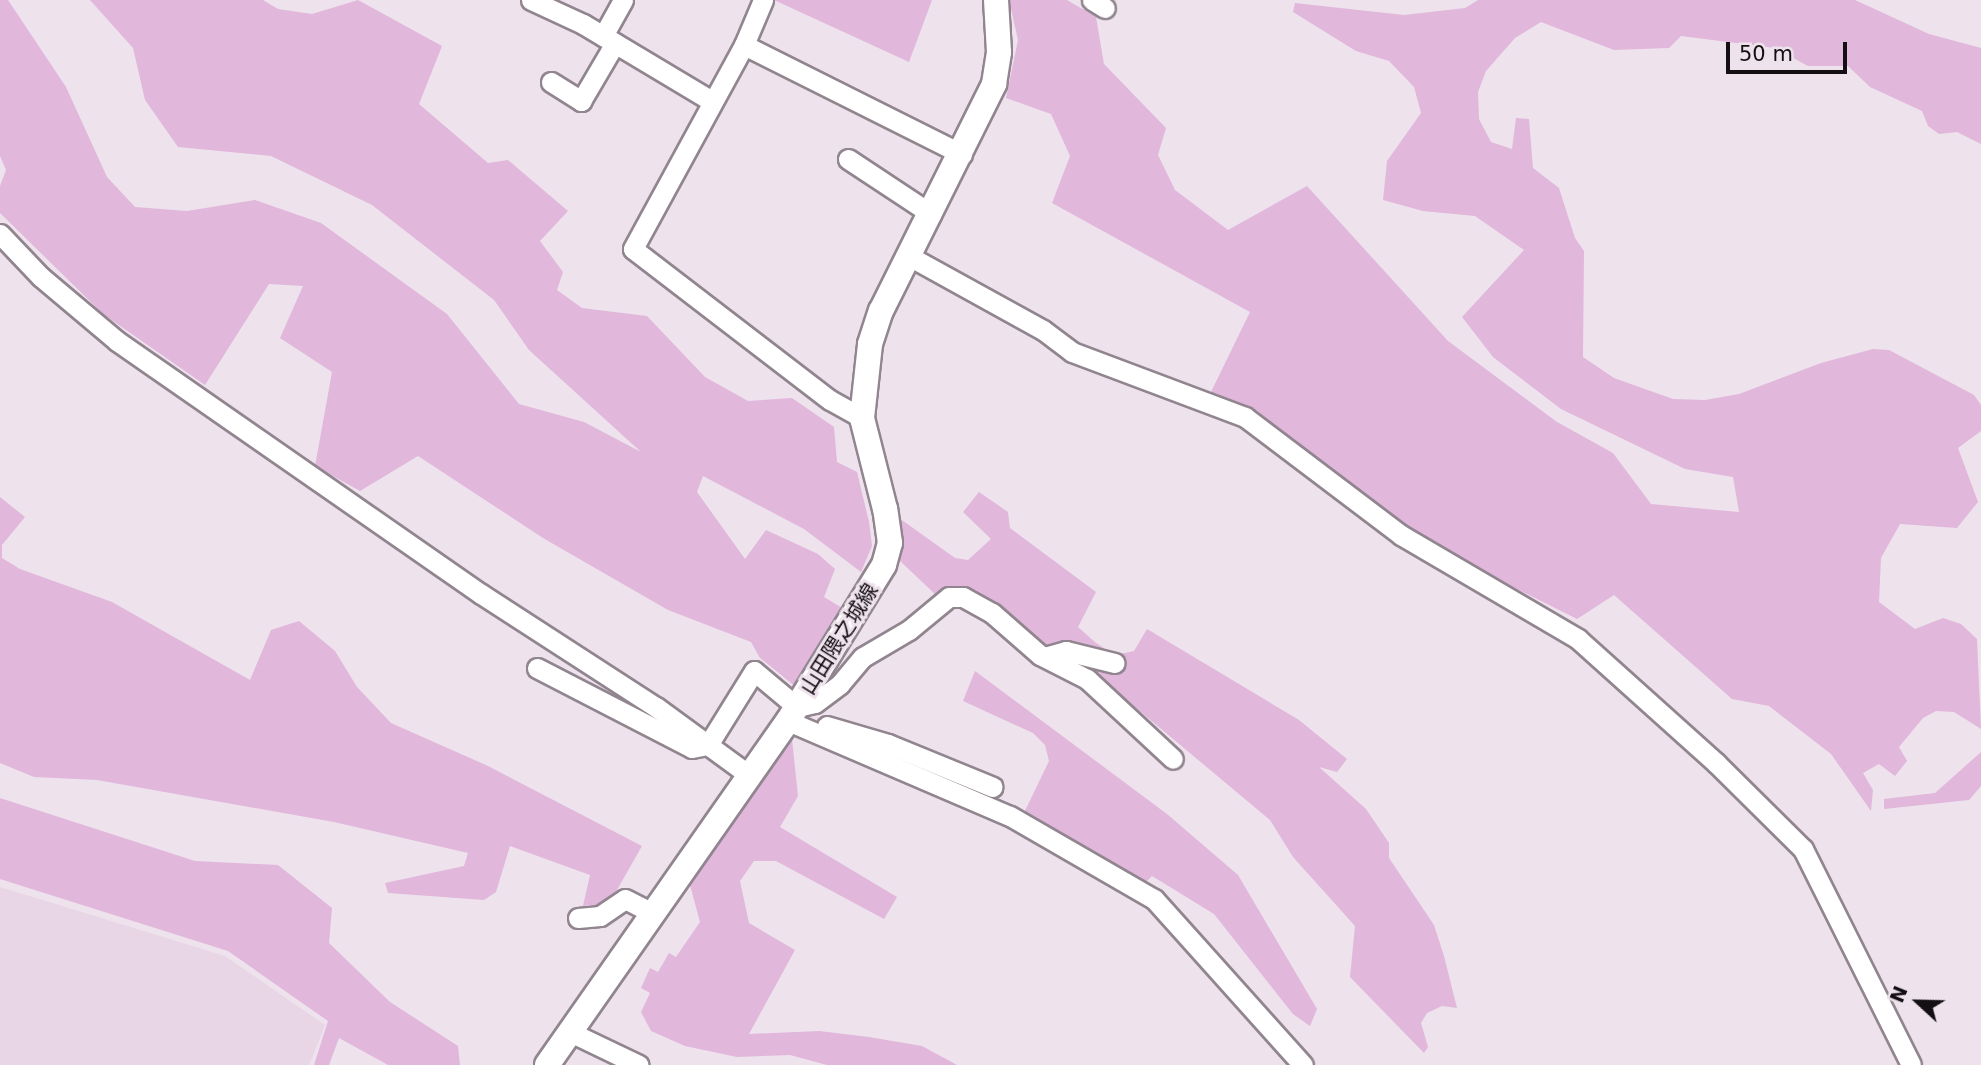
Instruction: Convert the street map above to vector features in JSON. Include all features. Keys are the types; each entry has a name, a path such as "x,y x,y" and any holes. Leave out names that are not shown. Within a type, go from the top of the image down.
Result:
{"main road":[{"name":"山田隈之城線","path":"547,1065 792,714 871,592 890,543 862,418 870,344 907,255 962,154 997,69 996,0"}],"street":[{"path":"531,0 609,40 710,100"},
{"path":"551,82 581,101 609,40 623,0"},
{"path":"763,0 744,45 710,100 633,249 830,400 862,418"},
{"path":"744,45 962,154"},
{"path":"848,159 931,214"},
{"path":"0,234 41,277 117,341 749,775"},
{"path":"907,255 1043,330 1072,352 1245,417 1402,536 1578,639 1716,763 1803,849 1911,1065"},
{"path":"792,714 814,703 840,684 863,657 909,630 949,597 963,597 992,613 1045,657 1087,679 1173,759"},
{"path":"1045,657 1066,651 1115,663"},
{"path":"537,668 675,743 692,748 708,745 754,671 792,714 1010,816 1154,900 1303,1065"},
{"path":"792,714 993,787"},
{"path":"578,918 600,916 625,899 654,914"},
{"path":"570,1032 639,1065"}],"shaded area":[{"path":"0,0 8,0 66,87 107,177 135,207 187,211 255,200 321,223 447,314 519,404 584,422 641,452 529,350 494,300 372,205 271,156 178,147 145,100 133,48 90,0 263,0 278,9 312,14 358,0 442,46 419,104 488,163 508,160 568,211 540,241 563,272 557,290 582,308 647,316 705,377 748,401 792,398 834,427 837,462 857,472 869,522 872,546 861,572 804,529 703,476 697,492 745,559 766,530 818,554 835,569 824,597 844,609 796,687 760,658 751,642 668,610 543,538 418,456 360,491 315,466 332,372 280,338 303,286 269,284 205,385 103,314 0,213 0,186 6,170 0,156"},
{"path":"774,0 932,0 909,62"},
{"path":"1009,0 1067,0 1096,17 1104,64 1166,128 1158,155 1175,190 1228,230 1307,186 1448,341 1557,422 1613,453 1651,504 1739,512 1733,477 1685,469 1561,409 1493,357 1462,317 1524,250 1475,216 1423,211 1383,200 1387,161 1421,113 1414,87 1389,61 1356,51 1293,12 1295,3 1404,15 1465,8 1478,0 1855,0 1929,34 1981,48 1981,144 1957,132 1939,134 1928,126 1922,111 1870,87 1848,66 1808,66 1775,48 1681,36 1669,48 1614,50 1541,22 1515,38 1486,71 1478,92 1479,119 1491,142 1512,149 1516,118 1529,119 1533,168 1559,188 1575,238 1584,251 1583,357 1614,378 1673,399 1705,400 1739,394 1821,363 1873,349 1889,350 1974,395 1981,405 1981,431 1958,448 1978,502 1957,528 1900,524 1881,558 1879,602 1915,629 1943,618 1961,624 1977,639 1981,729 1954,712 1936,711 1923,718 1899,747 1907,761 1895,776 1879,764 1863,773 1873,790 1871,811 1831,754 1769,706 1732,699 1614,595 1577,619 1467,564 1402,523 1253,409 1210,394 1250,312 1052,203 1070,156 1051,114 1006,98 1018,40"},
{"path":"979,492 1008,512 1010,528 1096,592 1078,627 1096,643 1115,655 1134,651 1147,629 1299,720 1347,759 1337,772 1319,767 1366,809 1389,843 1389,858 1434,925 1444,956 1457,1008 1442,1006 1427,1013 1421,1023 1428,1047 1424,1053 1350,977 1355,926 1293,857 1270,820 1093,672 1044,648 996,604 962,589 938,597 898,559 899,518 955,558 968,560 991,539 963,512"},
{"path":"0,497 25,517 2,545 2,558 20,569 112,602 250,680 271,630 299,621 335,651 357,687 391,723 488,766 642,846 609,904 583,906 590,875 510,846 496,892 484,900 388,893 385,883 464,866 468,853 334,822 97,780 34,777 0,763"},
{"path":"975,671 1167,814 1238,875 1317,1009 1310,1026 1293,1014 1214,914 1152,876 1145,883 1023,815 1049,761 1045,745 1033,733 963,701"},
{"path":"792,739 798,796 780,827 897,897 884,919 776,861 754,861 740,881 749,923 795,950 749,1034 819,1031 869,1037 922,1046 957,1065 827,1065 790,1055 737,1057 685,1046 651,1031 641,1012 650,993 641,988 650,968 658,972 669,953 676,957 700,922 690,885"},
{"path":"1981,752 1981,786 1969,800 1884,809 1884,799 1935,793"},
{"path":"0,798 195,861 278,865 332,908 329,943 390,1002 458,1046 460,1065 388,1065 339,1038 329,1065 314,1065 328,1021 228,951 0,879"},
{"path":"0,887 225,956 325,1025 309,1065 0,1065"}]}
